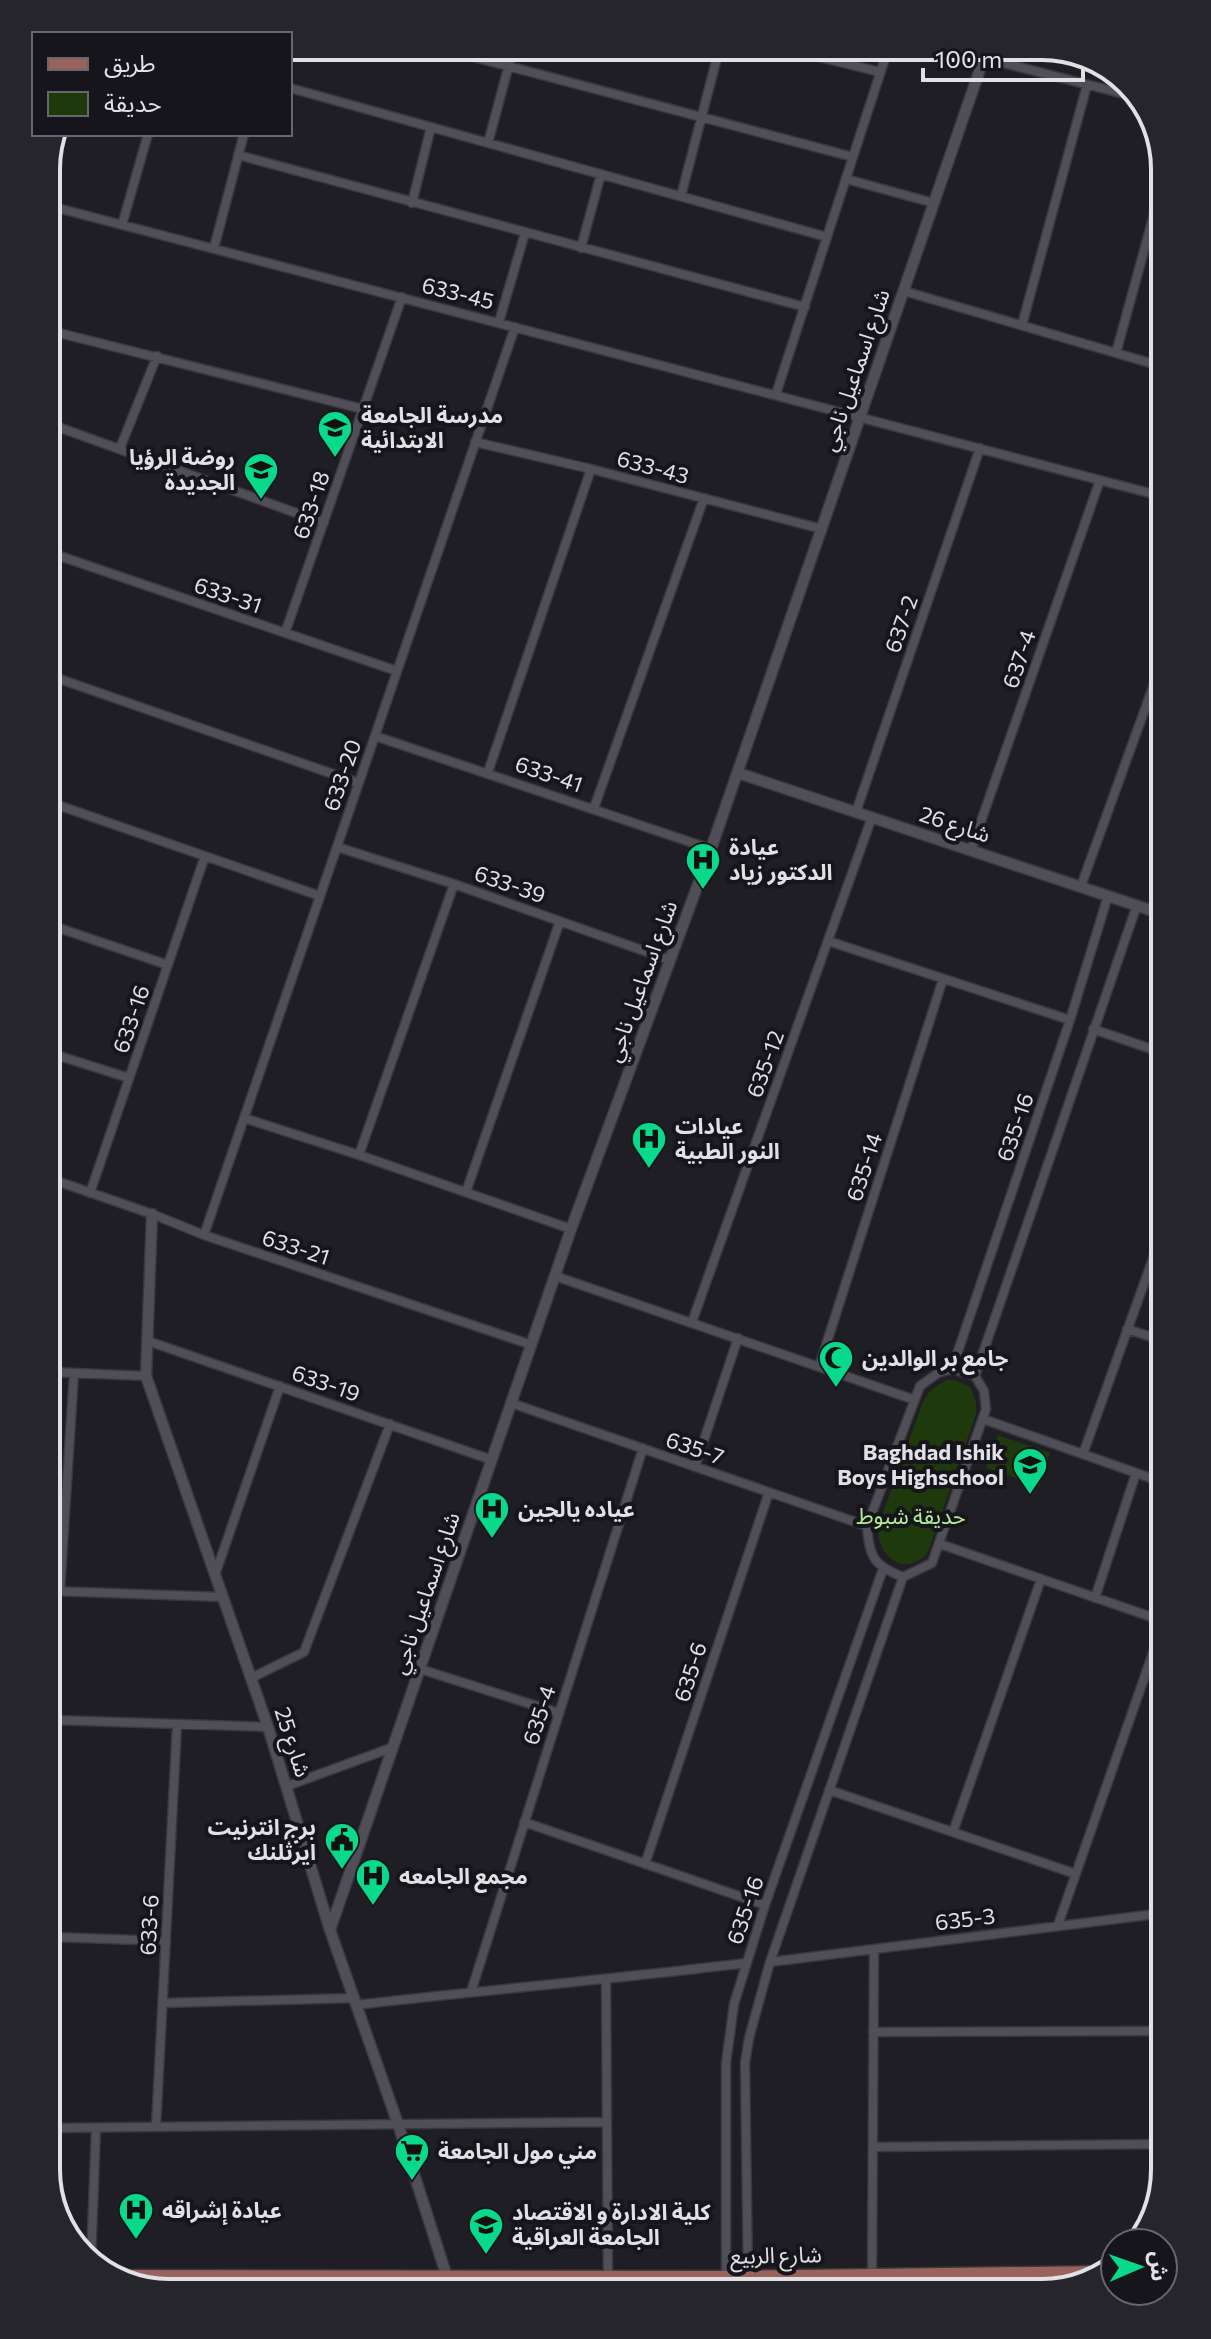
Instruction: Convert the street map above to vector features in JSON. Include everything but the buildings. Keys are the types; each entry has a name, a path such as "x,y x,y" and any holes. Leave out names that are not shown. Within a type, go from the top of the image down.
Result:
{"main road":[{"path":"1037,2279 1067,2274"},
{"name":"شارع الربيع","path":"961,2279 1074,2274"},
{"name":"شارع الربيع","path":"148,2277 748,2278 872,2275 926,2279"},
{"path":"327,2277 331,2279"}],"street":[{"path":"486,60 853,157"},
{"path":"488,143 510,60"},
{"path":"681,196 716,60"},
{"path":"832,60 880,72"},
{"path":"776,394 884,60"},
{"name":"شارع اسماعيل ناجي","path":"330,1930 571,1229 738,773 983,60"},
{"path":"992,60 1120,93"},
{"path":"1022,325 1087,85"},
{"path":"292,89 827,237"},
{"path":"412,203 431,127"},
{"path":"122,225 147,136"},
{"path":"214,248 243,136"},
{"path":"238,155 805,307"},
{"path":"581,248 601,174"},
{"path":"846,179 934,203"},
{"name":"633-45","path":"60,209 1151,493"},
{"path":"1116,353 1151,225"},
{"path":"499,322 525,233"},
{"path":"904,291 1151,363"},
{"name":"633-18","path":"285,633 402,297"},
{"name":"633-20","path":"204,1235 515,327"},
{"path":"60,333 363,409"},
{"path":"120,448 157,356"},
{"path":"60,427 324,523"},
{"name":"633-43","path":"475,442 822,529"},
{"name":"637-2","path":"856,812 980,448"},
{"path":"488,772 591,469"},
{"name":"637-4","path":"971,850 1100,480"},
{"path":"594,808 704,498"},
{"name":"633-31","path":"60,556 397,671"},
{"path":"60,679 359,783"},
{"path":"1081,886 1151,703"},
{"name":"633-41","path":"375,736 711,849"},
{"name":"شارع 26","path":"738,773 1151,910"},
{"path":"60,806 320,896"},
{"name":"635-12","path":"692,1322 872,817"},
{"name":"633-39","path":"337,847 454,884 670,960"},
{"name":"633-16","path":"90,1193 205,856"},
{"path":"359,1155 454,884"},
{"name":"635-16","path":"952,1369 1070,1020 1108,896"},
{"name":"635-16","path":"975,1376 1137,905"},
{"path":"466,1192 560,921"},
{"path":"60,928 168,965"},
{"path":"828,941 1070,1020"},
{"name":"635-14","path":"819,1367 943,979"},
{"path":"1093,1029 1151,1049"},
{"path":"60,1056 129,1078"},
{"path":"244,1118 571,1229"},
{"name":"633-21","path":"60,1182 204,1235 532,1345"},
{"name":"شارع 25","path":"152,1214 146,1376 268,1727 330,1930 398,2124 447,2277"},
{"path":"1083,1454 1151,1263"},
{"path":"555,1276 915,1400"},
{"path":"1127,1329 1151,1337"},
{"path":"695,1467 738,1338"},
{"name":"633-19","path":"148,1341 492,1460"},
{"path":"952,1369 975,1376 984,1391 986,1409 932,1563 903,1577 883,1569 874,1560 868,1545 867,1526 920,1386 938,1373 952,1369"},
{"path":"60,1372 146,1376"},
{"path":"60,1543 74,1373"},
{"path":"215,1575 280,1386"},
{"name":"635-7","path":"511,1403 867,1526"},
{"path":"983,1419 1151,1478"},
{"path":"251,1678 304,1652 390,1424"},
{"name":"635-4","path":"471,1992 643,1448"},
{"path":"1095,1598 1136,1473"},
{"name":"635-6","path":"645,1864 769,1492"},
{"path":"940,1544 1151,1618"},
{"name":"635-16","path":"726,2278 727,2047 734,2004 765,1905 883,1569"},
{"name":"635-16","path":"748,2278 746,2050 770,1962 903,1577"},
{"path":"953,1832 1041,1579"},
{"path":"60,1591 223,1597"},
{"path":"1058,1925 1151,1657"},
{"path":"420,1669 559,1713"},
{"path":"60,1720 268,1727"},
{"name":"633-6","path":"156,2127 177,1725"},
{"path":"287,1786 391,1748"},
{"path":"829,1790 1076,1874"},
{"path":"524,1822 765,1905"},
{"name":"635-3","path":"770,1962 1151,1914"},
{"path":"60,1937 166,1941"},
{"path":"872,2275 874,1949"},
{"path":"163,2003 355,2002 606,1981 746,1963"},
{"path":"606,1981 608,2277"},
{"path":"873,2032 1151,2031"},
{"path":"60,2128 607,2122"},
{"path":"92,2246 96,2128"},
{"path":"873,2147 1151,2144"}],"green space":[{"name":"حديقة شبوط","path":"946,1380 970,1387 976,1402 976,1414 928,1552 919,1560 902,1564 887,1555 879,1538 878,1527 924,1399"},
{"path":"998,1435 1050,1453 1039,1486 986,1468"}],"place":[{"name":"مدرسة الجامعة الابتدائية","path":"335,459"},
{"name":"روضة الرؤيا الجديدة","path":"261,501"},
{"name":"عيادة الدكتور زياد","path":"703,891"},
{"name":"عيادات النور الطبية","path":"649,1170"},
{"name":"جامع بر الوالدين","path":"836,1389"},
{"name":"Baghdad Ishik Boys Highschool","path":"1030,1496"},
{"name":"عياده يالجين","path":"492,1540"},
{"name":"برج انترنيت ايرثلنك","path":"342,1871"},
{"name":"مجمع الجامعه","path":"373,1907"},
{"name":"مني مول الجامعة","path":"412,2182"},
{"name":"عيادة إشراقه","path":"136,2241"},
{"name":"كلية الادارة و الاقتصاد الجامعة العراقية","path":"486,2256"}]}
